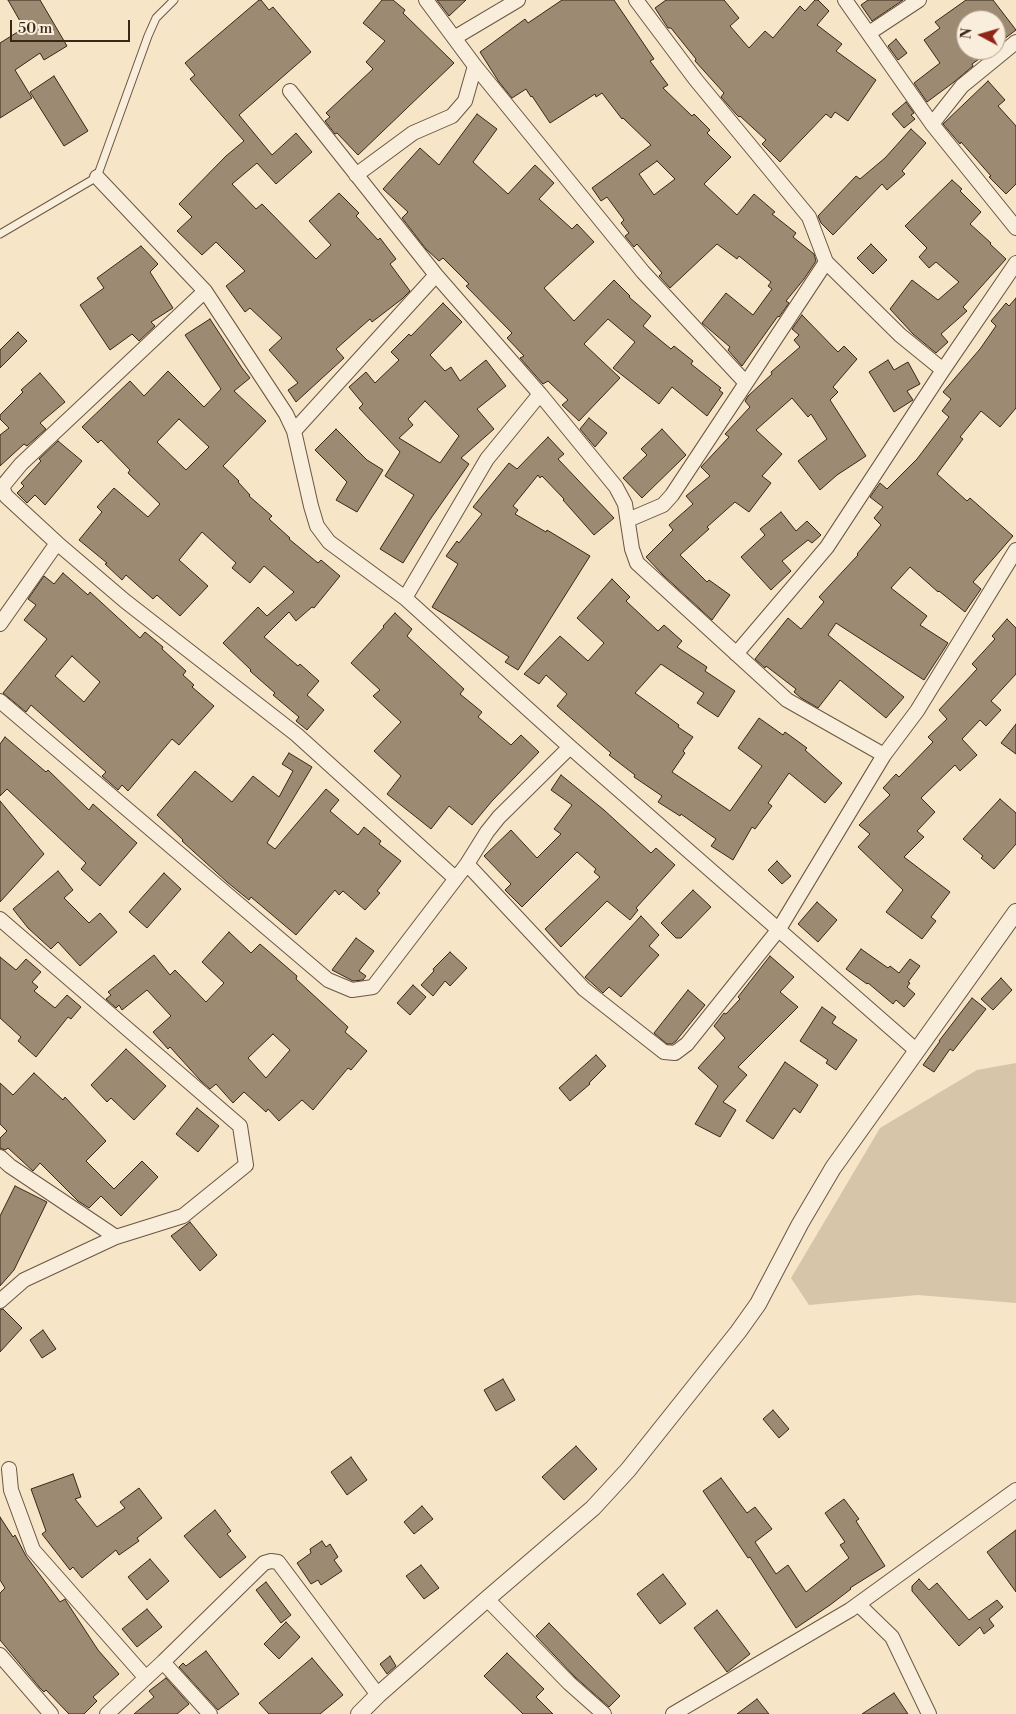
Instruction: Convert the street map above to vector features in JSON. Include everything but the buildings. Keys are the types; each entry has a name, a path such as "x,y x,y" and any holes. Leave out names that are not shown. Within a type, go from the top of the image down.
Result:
{"street":[{"path":"426,0 475,66 642,272 745,382"},
{"path":"454,38 518,0"},
{"path":"636,0 696,80 809,217 826,262 900,335 943,370"},
{"path":"846,0 932,124 1016,228"},
{"path":"870,33 919,0"},
{"path":"932,124 962,86 1016,42"},
{"path":"356,175 413,133 452,116 465,101 475,66"},
{"path":"290,91 436,275 540,394 616,487 625,504 632,550 638,563 787,700 884,755"},
{"path":"97,177 206,291 286,414 294,431 317,526 329,542 405,598 570,747 917,1051"},
{"path":"628,520 663,505 672,495 826,262"},
{"path":"736,654 827,547 943,370 1016,264"},
{"path":"294,431 436,275"},
{"path":"206,291 21,464 2,488 6,496 57,543 125,601 297,735 455,878"},
{"path":"405,598 487,459 540,394"},
{"path":"0,624 57,543"},
{"path":"466,864 584,989 664,1052 675,1053 687,1044 778,929 884,755 917,710 1016,550"},
{"path":"2,706 328,980 352,990 373,986 466,864 498,817 570,747"},
{"path":"359,1714 486,1599 593,1508 628,1470 738,1332 758,1304 800,1224 834,1168 1016,912"},
{"path":"0,918 240,1126 246,1165 182,1216 116,1237 24,1280 0,1301"},
{"path":"0,1157 10,1166 116,1237"},
{"path":"9,1470 11,1490 33,1550 146,1678"},
{"path":"673,1714 858,1604 1016,1490"},
{"path":"107,1714 264,1563 271,1561 278,1562 378,1696"},
{"path":"486,1599 569,1683 604,1714"},
{"path":"858,1604 892,1636 929,1714"},
{"path":"0,1655 51,1714"},
{"path":"163,1662 210,1714"}],"lane":[{"path":"0,234 97,177 148,36 156,18 174,0"}],"shaded area":[{"path":"1016,1063 1016,1303 918,1295 809,1305 791,1278 880,1128 977,1070"}]}
